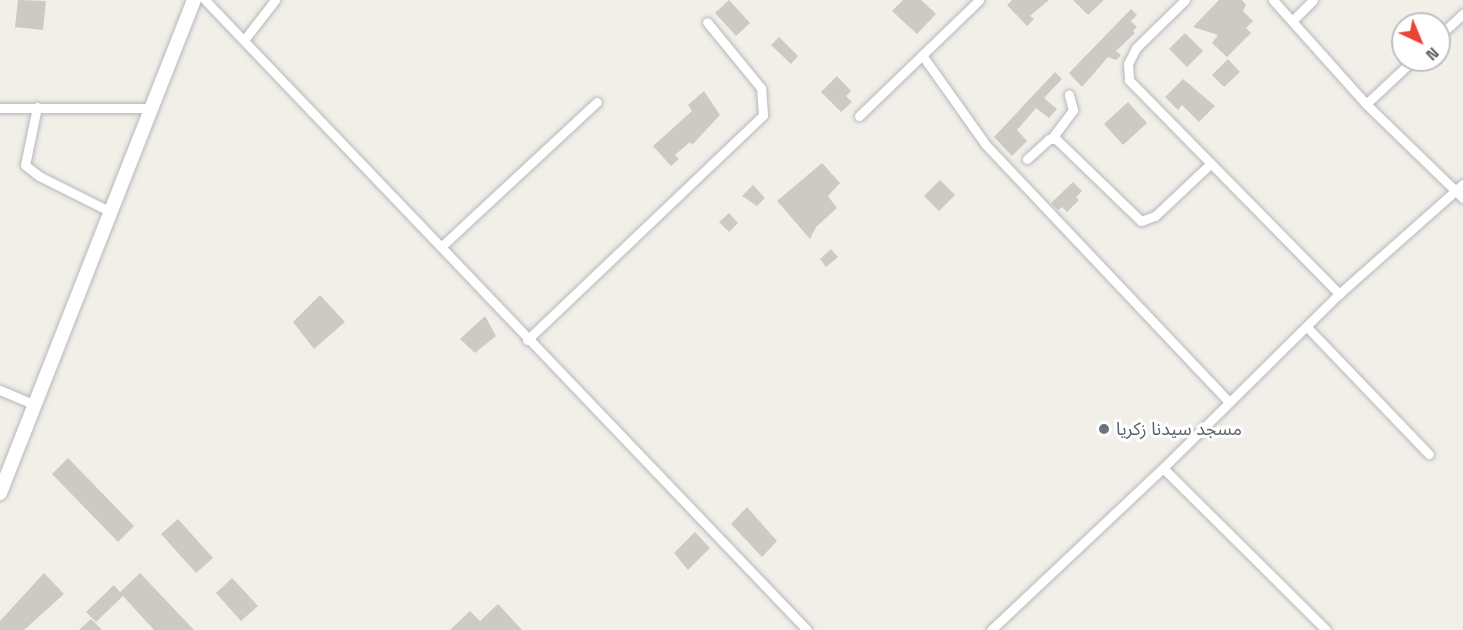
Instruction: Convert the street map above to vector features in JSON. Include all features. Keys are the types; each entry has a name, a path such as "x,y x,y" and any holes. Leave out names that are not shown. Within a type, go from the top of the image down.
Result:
{"street":[{"path":"0,493 194,0"},
{"path":"205,0 443,245 527,340 807,630"},
{"path":"244,40 275,0"},
{"path":"860,116 980,0"},
{"path":"1185,0 1136,48 1128,64 1129,80 1209,165 1339,294"},
{"path":"991,630 1163,468 1339,294 1461,191 1366,104 1274,0"},
{"path":"1293,20 1313,0"},
{"path":"1451,25 1463,14"},
{"path":"527,340 763,115 761,88 706,22"},
{"path":"922,56 986,145 1229,402"},
{"path":"1366,104 1400,72"},
{"path":"1027,159 1052,138 1073,110 1069,95"},
{"path":"443,245 597,102"},
{"path":"37,107 25,165 39,177 111,212"},
{"path":"0,108 152,108"},
{"path":"1052,138 1141,221 1155,216 1209,165"},
{"path":"1307,327 1429,454"},
{"path":"0,390 34,405"},
{"path":"1163,468 1326,630"}],"building":[{"path":"18,0 46,1 43,30 15,27"},
{"path":"729,0 750,23 736,36 715,13"},
{"path":"903,0 921,0 936,14 917,34 892,11"},
{"path":"1012,0 1049,0 1030,16 1034,19 1027,26 1007,5"},
{"path":"1073,0 1104,0 1088,15"},
{"path":"1219,0 1242,0 1246,5 1243,11 1253,21 1246,28 1251,33 1227,57 1212,43 1218,35 1193,27"},
{"path":"1131,9 1137,15 1131,21 1137,27 1133,31 1135,33 1116,51 1121,55 1116,60 1108,57 1082,87 1069,73"},
{"path":"1185,33 1203,51 1187,67 1169,49"},
{"path":"779,37 798,56 791,64 771,45"},
{"path":"1228,59 1240,72 1224,87 1212,75"},
{"path":"1055,72 1062,79 1044,98 1057,109 1049,118 1036,108 1017,130 1027,141 1012,156 994,137"},
{"path":"837,76 851,91 846,96 852,102 841,112 821,92"},
{"path":"1183,79 1215,106 1199,122 1182,105 1178,110 1165,97"},
{"path":"704,91 720,115 692,145 690,142 675,155 679,159 671,166 653,146 692,111 688,105"},
{"path":"1128,102 1147,123 1123,145 1104,124"},
{"path":"822,163 840,183 828,196 837,208 816,227 810,239 777,201"},
{"path":"940,180 955,195 939,211 924,196"},
{"path":"1073,182 1082,191 1076,197 1079,200 1067,212 1062,207 1058,210 1051,203"},
{"path":"753,185 765,198 757,206 742,196"},
{"path":"729,213 738,223 729,232 719,222"},
{"path":"831,249 838,257 826,267 820,259"},
{"path":"320,295 345,322 314,349 293,322"},
{"path":"485,316 496,336 475,353 460,339"},
{"path":"68,458 134,526 118,542 52,474"},
{"path":"747,507 777,541 762,557 731,524"},
{"path":"178,519 213,558 196,573 161,534"},
{"path":"695,532 710,548 688,570 674,553"},
{"path":"44,573 64,594 24,630 0,630 0,621"},
{"path":"140,573 194,630 154,630 123,596 96,622 86,612 114,585 120,592"},
{"path":"232,578 258,606 241,621 216,593"},
{"path":"498,604 522,630 450,630 470,611 480,621"},
{"path":"91,619 102,630 79,630"}],"place":[{"name":"مسجد سيدنا زكريا","path":"1104,429"}]}
